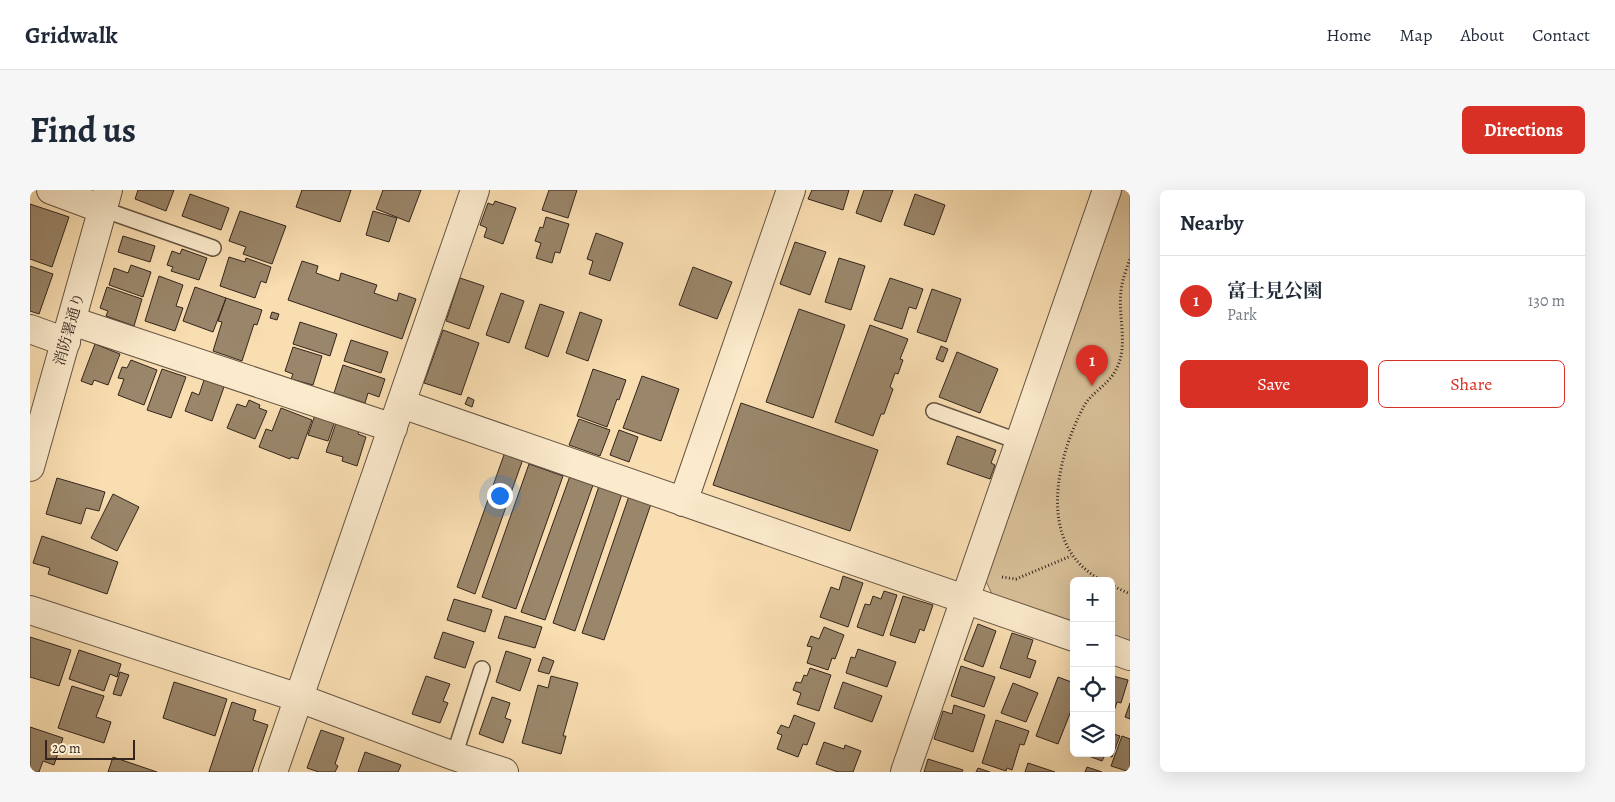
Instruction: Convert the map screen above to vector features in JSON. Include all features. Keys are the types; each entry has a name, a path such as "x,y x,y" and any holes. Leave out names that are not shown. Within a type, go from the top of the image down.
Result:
{"street":[{"path":"51,190 105,199"},
{"path":"273,772 475,190"},
{"path":"683,502 791,190"},
{"path":"905,772 1107,190"},
{"name":"消防署通り","path":"30,467 105,199"},
{"path":"30,329 69,332 397,416 683,502 1070,636"},
{"path":"30,610 299,698 454,756 504,772"},
{"path":"1115,651 1130,656"}],"lane":[{"path":"105,199 212,248"},
{"path":"934,411 1020,442"},
{"path":"454,756 482,670"}],"path":[{"path":"1096,577 1071,556 1059,529 1056,499 1072,434 1086,404 1110,380 1120,362 1121,290 1130,258"},
{"path":"974,573 1016,579 1071,556"},
{"path":"1115,587 1130,594"}],"shaded area":[{"path":"1122,190 1130,190 1130,642 1115,636 1115,577 1070,577 1070,621 992,594 986,581"}],"building":[{"path":"138,190 174,190 166,211 135,199"},
{"path":"302,190 351,190 340,222 296,207"},
{"path":"383,190 421,190 409,222 376,209"},
{"path":"549,190 577,190 568,218 542,210"},
{"path":"812,190 849,190 843,210 808,199"},
{"path":"864,190 893,190 881,222 856,213"},
{"path":"190,194 229,208 221,230 182,216"},
{"path":"915,194 945,205 934,235 904,225"},
{"path":"495,201 516,208 503,244 484,237 487,228 480,225 488,203 493,205"},
{"path":"30,204 69,217 52,267 30,259"},
{"path":"240,211 286,226 272,264 243,254 246,247 229,241"},
{"path":"373,211 397,218 389,242 366,235"},
{"path":"546,217 569,224 560,253 555,252 552,263 536,258 541,243 535,241 540,227 543,228"},
{"path":"596,233 623,243 610,281 589,274 593,261 587,259"},
{"path":"123,236 155,246 150,262 118,252"},
{"path":"795,242 826,252 810,295 780,284"},
{"path":"182,249 207,258 199,280 171,271 173,267 167,265 172,251 180,254"},
{"path":"229,257 245,262 246,258 271,267 266,283 261,281 255,298 220,286"},
{"path":"839,258 865,266 851,310 825,302"},
{"path":"302,261 318,266 316,273 339,281 341,273 377,285 374,293 397,301 399,293 416,299 402,339 288,300"},
{"path":"131,265 151,272 143,297 109,285 114,268 128,273"},
{"path":"30,266 53,274 39,314 30,311"},
{"path":"693,267 732,282 717,319 679,305"},
{"path":"159,276 183,285 176,306 183,308 175,331 145,321"},
{"path":"460,278 484,286 469,329 446,321"},
{"path":"890,278 923,289 916,309 909,307 902,329 874,320"},
{"path":"107,287 142,299 134,326 106,316 108,311 100,308"},
{"path":"195,287 226,298 213,332 183,321"},
{"path":"932,289 961,299 946,342 917,332"},
{"path":"501,293 524,301 509,343 486,335"},
{"path":"226,298 262,310 257,325 254,324 242,361 213,351 222,322 218,321"},
{"path":"540,304 564,312 548,357 525,348"},
{"path":"799,309 845,325 813,418 766,402"},
{"path":"272,312 279,314 277,320 270,318"},
{"path":"580,312 602,320 588,361 566,353"},
{"path":"300,322 337,334 330,356 293,344"},
{"path":"870,325 908,339 900,359 903,360 898,374 895,373 890,387 893,389 884,414 881,414 873,436 835,422"},
{"path":"443,330 479,343 461,395 424,383"},
{"path":"351,340 388,352 381,373 344,361"},
{"path":"95,344 120,354 108,385 94,380 92,385 81,381"},
{"path":"941,346 948,349 943,362 936,359"},
{"path":"293,347 322,356 313,385 291,379 293,374 285,371"},
{"path":"957,352 998,369 980,413 939,397"},
{"path":"131,360 157,370 144,405 118,395 124,379 118,378 122,367 127,368"},
{"path":"343,365 385,379 379,397 368,393 365,403 334,393"},
{"path":"162,369 186,377 171,418 147,410"},
{"path":"593,369 626,380 607,427 577,416"},
{"path":"642,376 679,389 661,441 623,428"},
{"path":"205,377 225,384 212,421 185,411 192,392 199,395"},
{"path":"468,397 474,400 472,407 465,404"},
{"path":"249,400 260,405 259,408 267,411 255,439 227,428 237,404 246,407"},
{"path":"741,403 878,450 850,531 713,485"},
{"path":"281,408 312,420 298,459 291,457 290,459 259,447 266,429 272,431"},
{"path":"315,415 335,421 328,441 308,435"},
{"path":"579,419 610,430 600,456 569,445"},
{"path":"336,423 359,430 358,434 366,437 357,466 342,461 343,457 326,452"},
{"path":"619,430 638,437 629,462 610,455"},
{"path":"957,436 996,450 991,463 995,465 990,479 947,464"},
{"path":"505,452 523,459 475,594 457,587"},
{"path":"529,464 563,476 516,609 482,597"},
{"path":"570,476 593,485 545,620 521,612"},
{"path":"57,478 105,492 99,511 86,508 81,524 46,514"},
{"path":"599,486 622,494 575,631 553,623"},
{"path":"113,494 139,507 117,551 91,538"},
{"path":"629,496 651,504 604,640 582,633"},
{"path":"42,536 118,562 107,594 48,574 50,568 33,563"},
{"path":"843,576 863,583 848,627 820,617 831,587 839,590"},
{"path":"884,591 897,595 883,636 857,627 865,604 870,605 873,596 881,599"},
{"path":"903,596 933,605 924,631 920,629 915,643 890,635"},
{"path":"454,599 492,610 485,632 447,620"},
{"path":"505,616 542,627 535,648 498,638"},
{"path":"978,624 996,631 983,667 964,660"},
{"path":"824,627 844,635 835,659 832,658 828,670 807,663 812,647 807,646 811,636 819,639"},
{"path":"443,632 474,642 465,668 434,658"},
{"path":"1012,633 1033,640 1027,658 1036,661 1030,678 1000,668"},
{"path":"30,637 71,650 59,686 30,677"},
{"path":"858,649 896,662 887,687 846,673 851,657 855,658"},
{"path":"79,650 121,664 117,677 110,674 104,691 69,679"},
{"path":"506,651 531,659 520,691 496,682"},
{"path":"543,657 554,661 549,674 538,671"},
{"path":"961,666 995,677 984,707 951,696"},
{"path":"810,668 831,675 819,711 797,704 801,693 793,690 796,682 801,683 804,675 807,676"},
{"path":"120,672 129,675 121,696 113,694"},
{"path":"426,676 450,684 443,701 448,703 440,723 412,714"},
{"path":"551,676 578,683 563,736 566,736 561,754 522,743 538,685 548,688"},
{"path":"1058,677 1070,682 1070,713 1058,744 1036,736"},
{"path":"1115,677 1128,680 1121,703 1117,702 1115,708"},
{"path":"174,682 227,699 215,736 163,718"},
{"path":"843,682 882,696 872,722 834,708"},
{"path":"1013,683 1038,693 1026,722 1001,713"},
{"path":"72,686 104,696 96,717 111,722 104,743 58,728"},
{"path":"492,697 510,703 505,718 511,720 503,743 479,734"},
{"path":"232,702 256,710 253,720 268,725 252,772 209,772"},
{"path":"1130,703 1130,719 1125,717"},
{"path":"954,705 985,715 973,752 934,739 943,711 952,714"},
{"path":"794,715 815,723 807,745 803,744 798,757 777,749 782,735 777,733 781,725 789,728"},
{"path":"996,720 1029,731 1024,745 1020,744 1012,770 1007,768 1006,771 982,763"},
{"path":"30,727 63,738 54,765 43,761 39,772 30,772"},
{"path":"321,730 344,738 335,764 338,766 335,772 319,772 307,768"},
{"path":"1115,734 1120,736 1115,749"},
{"path":"1122,736 1130,739 1130,772 1111,766"},
{"path":"824,742 844,749 845,745 861,751 853,772 838,772 816,764"},
{"path":"365,752 401,765 398,772 358,772"},
{"path":"113,757 157,772 108,772"},
{"path":"1091,757 1104,757 1102,761"},
{"path":"928,759 963,770 962,772 924,772"},
{"path":"1028,763 1055,772 1025,772"},
{"path":"1087,767 1102,772 1085,772"},
{"path":"978,768 990,772 976,772"}],"place":[{"name":"富士見公園","path":"1092,386"}]}
